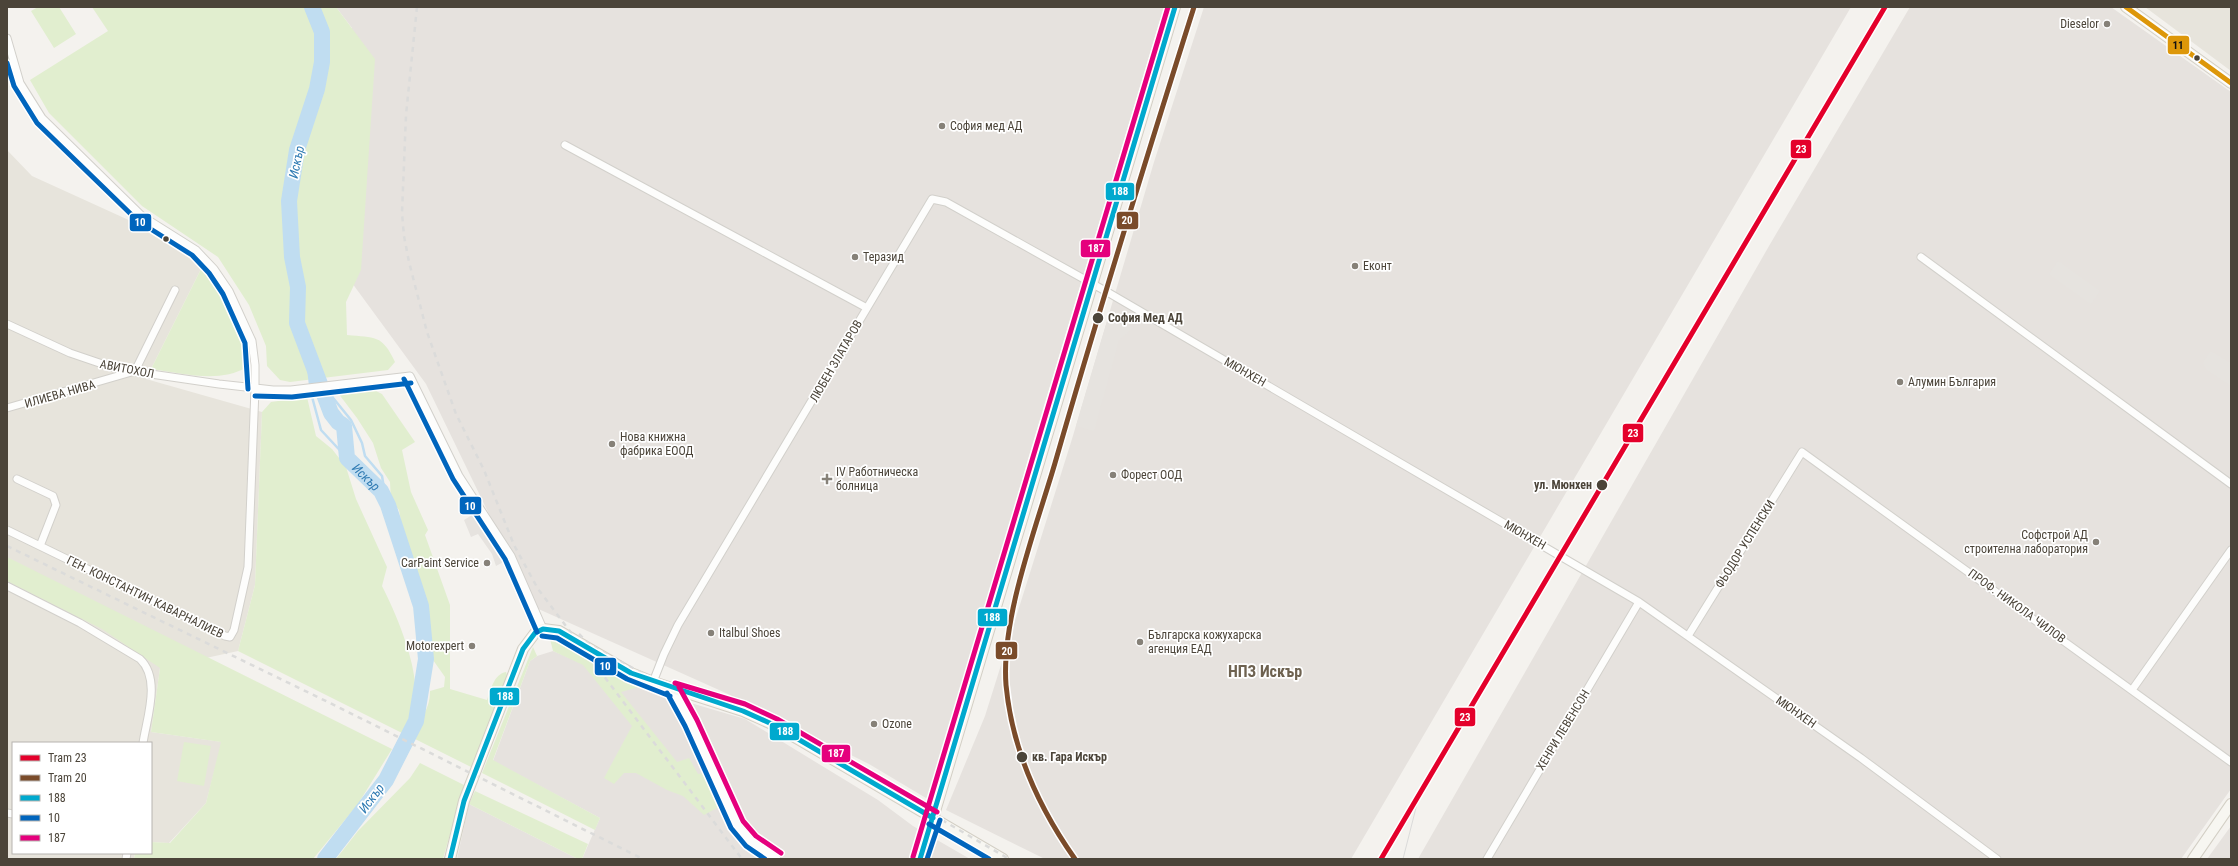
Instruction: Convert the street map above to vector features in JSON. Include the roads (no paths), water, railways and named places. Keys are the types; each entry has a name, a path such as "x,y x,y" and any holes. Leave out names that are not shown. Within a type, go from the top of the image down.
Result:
{"main road":[{"path":"933,818 1175,7"},
{"path":"2126,7 2231,83"},
{"path":"450,859 464,801 523,649 534,632 543,629 559,631 631,673 673,690 744,711 774,725 1003,859"},
{"path":"2193,859 2231,804"}],"street":[{"path":"7,38 20,83 42,118 142,216 196,250 214,269 229,291 252,341 255,365 255,389"},
{"path":"565,145 867,308"},
{"name":"ЛЮБЕН ЗЛАТАРОВ","path":"653,682 678,625 932,199 946,202 1092,284"},
{"path":"1921,258 2231,484"},
{"name":"МЮНХЕН","path":"1092,284 1639,602 1861,758 1996,859"},
{"path":"135,371 175,290"},
{"name":"АВИТОХОЛ","path":"7,324 87,360 135,371 255,389 291,390 410,376 459,476 511,556 543,629"},
{"name":"ИЛИЕВА НИВА","path":"7,408 135,371"},
{"name":"ГЕН. КОНСТАНТИН КАВАРНАЛИЕВ","path":"7,530 230,637 236,624 248,567 255,389"},
{"name":"ФЬОДОР УСПЕНСКИ","path":"1688,636 1802,452"},
{"name":"ПРОФ. НИКОЛА ЧИЛОВ","path":"1802,452 2231,762"},
{"path":"17,479 52,496 56,505 40,546"},
{"path":"2132,690 2231,550"},
{"path":"7,586 80,623 140,659 147,666 151,675 151,685 143,742"},
{"name":"ХЕНРИ ЛЕВЕНСОН","path":"1487,859 1639,602"},
{"path":"673,690 691,723 737,824 752,841 776,859"},
{"path":"920,859 933,818"}],"waterway":[{"name":"Искър","path":"312,7 322,32 322,62 317,89 297,150 289,201 292,257 298,287 297,323 331,413 338,422 344,426 347,458 381,491 388,505 421,606 426,659 416,721 386,780 325,859"},
{"path":"306,348 311,393 321,430 347,458"},
{"name":"Искър","path":"317,378 321,384"},
{"path":"325,388 351,420 362,443 365,456 382,476 386,500"}],"tram line":[{"name":"20","path":"1075,859 1050,819 1039,798 1029,776 1014,732 1006,685 1006,659 1009,631 1014,602 1030,544 1123,235 1194,7"},
{"name":"23","path":"1381,859 1885,7"},
{"path":"1403,859 1419,796"}],"railway":[{"path":"417,7 406,115 402,213 404,236 427,332 456,414 484,470 514,545 538,589 742,859"},
{"path":"7,546 330,703 643,859"},
{"path":"579,634 590,645 653,679 747,710 784,728 1009,859"}],"place":[{"name":"Dieselor","path":"2107,24"},
{"name":"София мед АД","path":"942,126"},
{"name":"Теразид","path":"855,257"},
{"name":"Еконт","path":"1355,266"},
{"name":"София Мед АД","path":"1098,318"},
{"name":"Алумин България","path":"1900,382"},
{"name":"Нова книжна фабрика ЕООД","path":"612,444"},
{"name":"Форест ООД","path":"1113,475"},
{"name":"IV Работническа болница","path":"827,479"},
{"name":"ул. Мюнхен","path":"1602,485"},
{"name":"Софстрой АД строителна лаборатория","path":"2096,542"},
{"name":"CarPaint Service","path":"487,563"},
{"name":"Italbul Shoes","path":"711,633"},
{"name":"Българска кожухарска агенция ЕАД","path":"1140,642"},
{"name":"Motorexpert","path":"472,646"},
{"name":"Ozone","path":"874,724"},
{"name":"кв. Гара Искър","path":"1022,757"}],"district":[{"name":"НПЗ Искър","path":"1265,671"}]}
